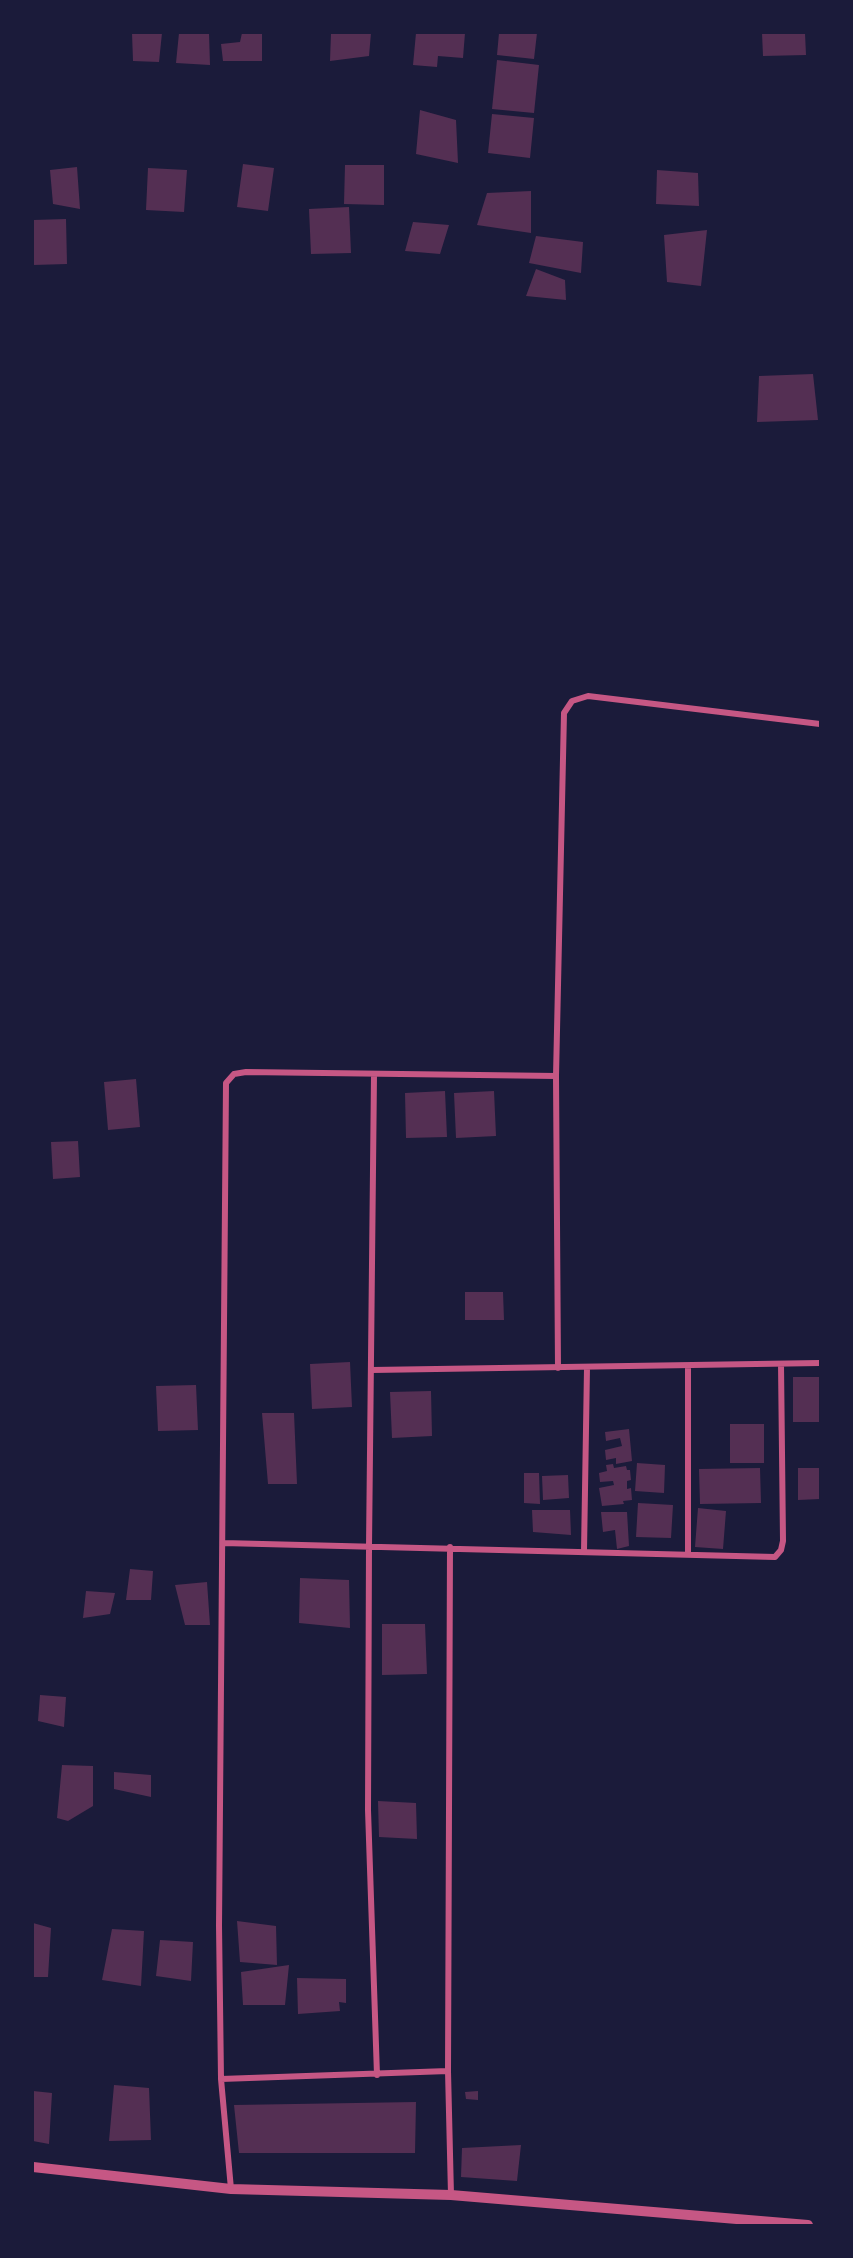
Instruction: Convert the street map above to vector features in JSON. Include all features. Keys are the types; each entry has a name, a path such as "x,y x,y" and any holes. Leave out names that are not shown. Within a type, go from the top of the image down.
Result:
{"street":[{"path":"558,1368 556,1076 564,713 572,701 588,696 820,724"},
{"path":"231,2189 221,2079 219,1925 226,1083 234,1074 246,1072 556,1076"},
{"path":"374,1075 368,1810 377,2075"},
{"path":"372,1370 820,1363"},
{"path":"223,1543 775,1557 781,1550 783,1541 781,1364"},
{"path":"688,1366 688,1554"},
{"path":"584,1551 587,1368"},
{"path":"450,1547 448,2071 451,2195"},
{"path":"221,2079 448,2071"},
{"path":"33,2167 231,2189 451,2195 808,2225"}],"building":[{"path":"132,33 162,33 159,62 133,61"},
{"path":"179,33 209,33 210,65 176,63"},
{"path":"242,33 262,33 262,61 223,61 221,44 240,42"},
{"path":"331,33 371,33 369,56 330,61"},
{"path":"416,33 465,33 463,58 438,56 437,67 413,65"},
{"path":"499,33 537,33 534,59 497,55"},
{"path":"762,33 805,33 806,55 763,56"},
{"path":"497,60 539,65 534,113 492,109"},
{"path":"420,110 456,120 458,163 416,154"},
{"path":"492,114 534,118 530,158 488,153"},
{"path":"243,164 274,168 268,211 237,207"},
{"path":"345,165 384,165 384,205 344,204"},
{"path":"77,167 80,209 53,204 50,170"},
{"path":"148,168 187,170 184,212 146,210"},
{"path":"657,170 698,173 699,206 656,204"},
{"path":"531,191 531,233 477,225 487,193"},
{"path":"349,207 351,253 311,254 309,209"},
{"path":"66,219 67,264 33,265 33,220"},
{"path":"413,222 449,225 440,254 405,251"},
{"path":"707,230 701,286 667,282 664,235"},
{"path":"536,236 583,242 581,273 529,263"},
{"path":"536,269 565,280 566,300 526,296"},
{"path":"813,374 818,420 757,422 759,376"},
{"path":"136,1079 140,1127 108,1130 104,1082"},
{"path":"445,1091 447,1137 406,1138 405,1093"},
{"path":"494,1091 496,1136 456,1138 454,1093"},
{"path":"78,1141 80,1177 53,1179 51,1142"},
{"path":"465,1292 503,1292 504,1320 465,1320"},
{"path":"350,1362 352,1407 312,1409 310,1364"},
{"path":"793,1377 820,1377 820,1422 793,1422"},
{"path":"196,1385 198,1430 158,1431 156,1386"},
{"path":"431,1391 432,1436 392,1438 390,1392"},
{"path":"262,1413 294,1413 297,1484 268,1484"},
{"path":"730,1424 764,1424 764,1463 730,1463"},
{"path":"629,1429 632,1461 616,1464 616,1458 606,1460 605,1450 622,1446 620,1438 606,1441 605,1432"},
{"path":"637,1463 665,1465 664,1493 635,1491"},
{"path":"613,1464 614,1468 626,1466 627,1470 630,1470 631,1480 627,1481 627,1489 631,1488 632,1500 623,1501 624,1504 602,1506 599,1488 614,1485 613,1481 600,1482 599,1473 607,1471 606,1465"},
{"path":"760,1468 761,1503 700,1504 699,1469"},
{"path":"798,1468 820,1468 820,1499 798,1500"},
{"path":"524,1473 539,1473 540,1504 524,1503"},
{"path":"568,1475 569,1498 543,1500 542,1476"},
{"path":"638,1503 673,1505 671,1538 636,1537"},
{"path":"698,1508 726,1511 723,1549 695,1547"},
{"path":"532,1510 570,1510 571,1535 533,1532"},
{"path":"601,1512 627,1512 629,1546 617,1549 615,1530 603,1532"},
{"path":"130,1569 153,1571 151,1600 126,1600"},
{"path":"300,1578 349,1580 350,1628 299,1623"},
{"path":"207,1582 210,1625 185,1625 175,1585"},
{"path":"86,1591 115,1593 110,1614 83,1618"},
{"path":"382,1624 425,1624 427,1674 382,1675"},
{"path":"40,1695 66,1697 64,1727 38,1721"},
{"path":"62,1765 93,1766 93,1806 68,1821 57,1818"},
{"path":"114,1772 151,1775 151,1797 114,1789"},
{"path":"378,1801 416,1803 417,1839 379,1837"},
{"path":"237,1921 276,1926 277,1965 240,1962"},
{"path":"33,1923 51,1928 48,1977 33,1977"},
{"path":"112,1929 144,1931 141,1986 102,1980"},
{"path":"160,1940 193,1942 191,1981 156,1976"},
{"path":"289,1965 285,2005 243,2005 241,1972"},
{"path":"297,1978 346,1979 346,2003 339,2002 340,2011 298,2014"},
{"path":"114,2085 149,2088 151,2140 109,2141"},
{"path":"33,2091 52,2093 49,2144 33,2141"},
{"path":"478,2091 478,2100 466,2099 465,2092"},
{"path":"416,2102 415,2153 239,2153 234,2105"},
{"path":"521,2145 517,2181 461,2177 462,2148"}]}
